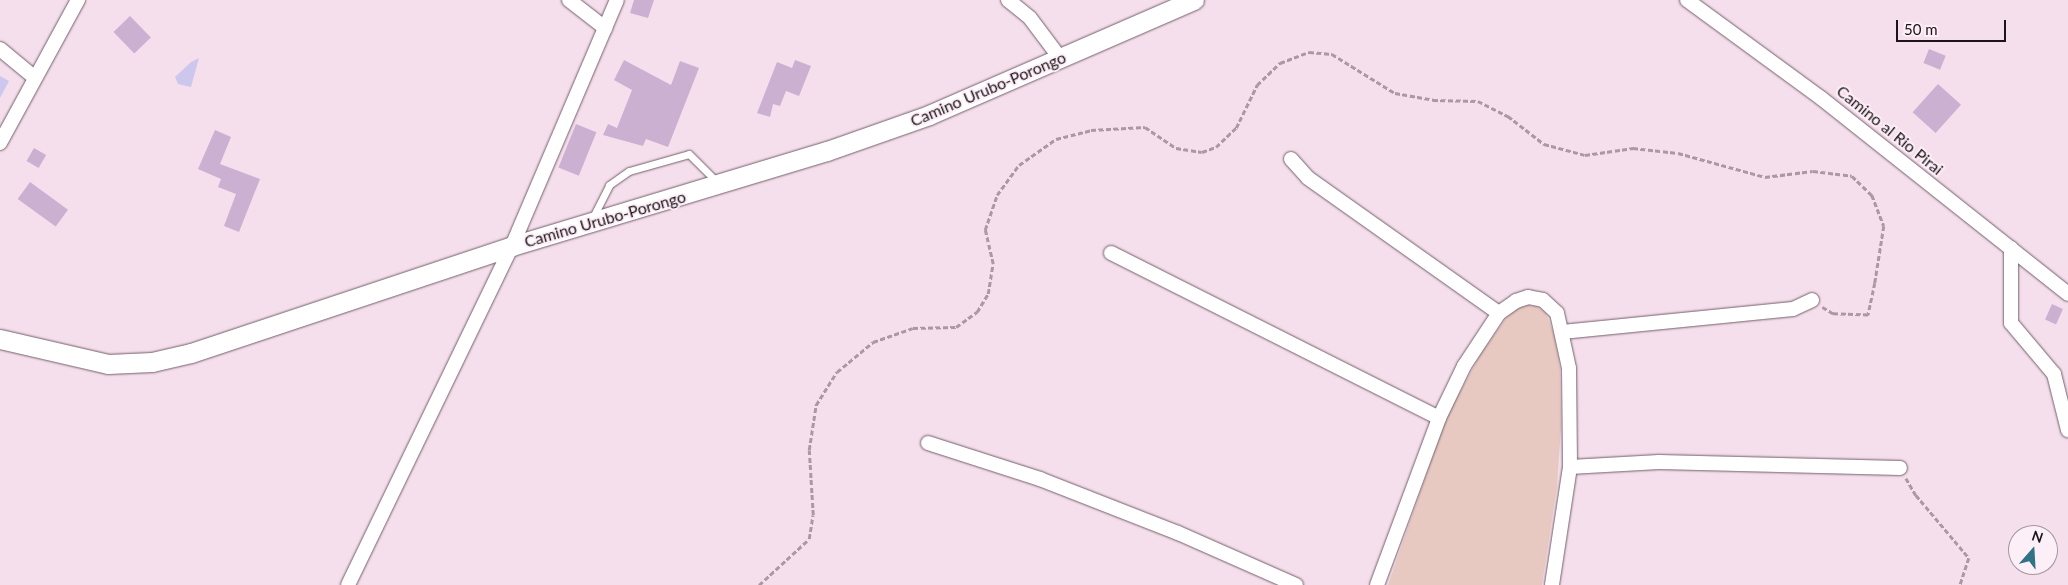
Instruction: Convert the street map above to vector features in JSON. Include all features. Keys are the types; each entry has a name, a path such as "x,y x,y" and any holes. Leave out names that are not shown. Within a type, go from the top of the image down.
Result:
{"main road":[{"name":"Camino Urubo-Porongo","path":"0,339 108,364 152,362 191,353 318,313 512,246 720,186 929,115 1194,0"}],"street":[{"path":"0,142 78,0"},
{"path":"569,0 605,28"},
{"path":"348,585 512,246 617,0"},
{"path":"1008,0 1030,18 1060,58"},
{"name":"Camino al Rio Pirai","path":"1687,0 1821,98 2068,294"},
{"path":"0,49 35,78"},
{"path":"1291,159 1308,178 1499,313"},
{"path":"2011,248 2011,323 2054,374 2068,430"},
{"path":"1111,252 1438,418"},
{"path":"1377,585 1400,516 1438,418 1464,366 1499,313 1516,301 1528,297 1543,300 1557,313 1569,368 1570,467 1552,585"},
{"path":"1562,332 1793,309 1812,300"},
{"path":"928,443 1040,479 1178,533 1296,585"},
{"path":"1570,467 1659,462 1900,468"}],"lane":[{"path":"590,224 609,186 629,171 688,154 720,186"}],"path":[{"path":"759,585 809,539 813,515 809,450 816,405 837,372 872,342 913,328 956,327 977,312 988,294 992,264 985,230 998,195 1019,165 1056,138 1091,130 1145,128 1176,148 1202,152 1216,147 1236,128 1257,85 1280,63 1309,52 1332,54 1395,93 1433,100 1478,102 1508,116 1544,144 1585,155 1633,148 1678,152 1765,177 1813,171 1852,176 1872,196 1884,226 1868,315 1833,314 1812,300"},
{"path":"1900,468 1916,495 1970,558 1960,585"}],"shaded area":[{"path":"199,58 191,87 178,84 175,77 191,62"},
{"path":"0,76 9,81 0,98"},
{"path":"1524,305 1536,306 1546,313 1554,334 1560,368 1561,427 1557,487 1542,585 1388,585 1446,418 1480,355 1509,314"}],"building":[{"path":"634,0 654,0 648,18 630,13"},
{"path":"130,16 151,38 134,54 113,32"},
{"path":"1929,49 1946,56 1940,70 1923,63"},
{"path":"624,60 671,85 680,61 699,68 668,147 646,139 643,146 603,135 608,124 617,128 632,90 614,80"},
{"path":"795,60 811,66 799,96 786,91 780,106 773,104 770,117 757,113 777,62 792,68"},
{"path":"1938,84 1961,105 1936,133 1913,112"},
{"path":"576,124 596,132 579,176 558,168"},
{"path":"215,130 231,137 220,164 260,179 239,232 224,226 236,194 218,187 221,179 198,169"},
{"path":"34,148 46,155 39,168 27,161"},
{"path":"30,182 68,210 56,227 18,199"},
{"path":"2052,304 2063,309 2056,324 2045,320"}]}
